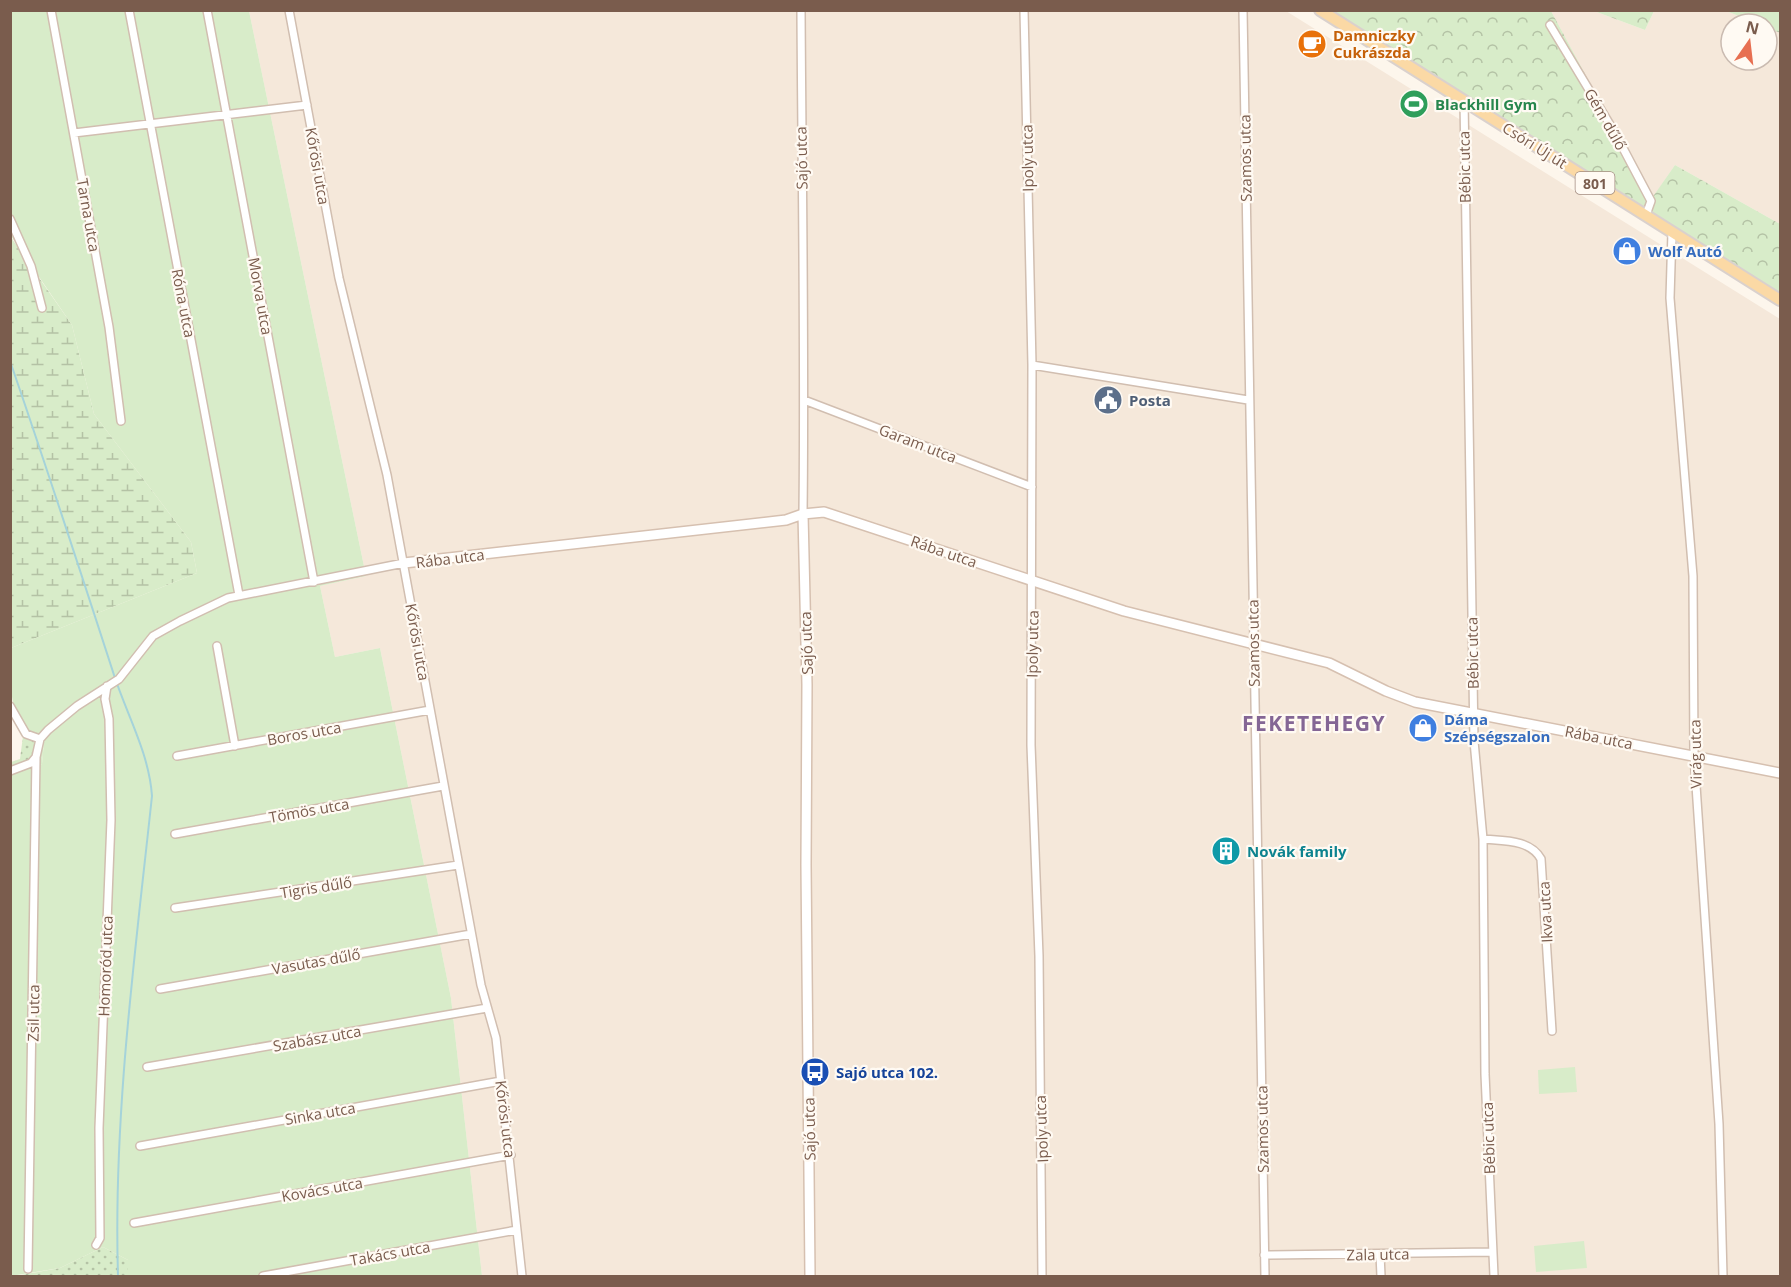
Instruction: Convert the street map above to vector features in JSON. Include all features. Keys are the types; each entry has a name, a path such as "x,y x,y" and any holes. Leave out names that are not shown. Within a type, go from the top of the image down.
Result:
{"main road":[{"name":"Csóri Új út","path":"1320,10 1780,300"}],"street":[{"name":"Tarna utca","path":"51,10 109,327 121,421"},
{"name":"Róna utca","path":"129,10 239,595"},
{"name":"Morva utca","path":"207,10 314,582"},
{"name":"Kőrösi utca","path":"289,10 339,278 387,475 471,934 496,1038 511,1155 522,1276"},
{"name":"Sajó utca","path":"801,10 810,1276"},
{"name":"Ipoly utca","path":"1024,10 1032,365 1031,756 1039,956 1042,1276"},
{"name":"Szamos utca","path":"1243,10 1252,645 1265,1276"},
{"name":"Gém dűlő","path":"1550,25 1615,134 1651,201 1651,207 1646,215"},
{"name":"Bébic utca","path":"1464,100 1473,713 1483,839 1485,1074 1491,1252 1494,1276"},
{"path":"74,133 307,105"},
{"path":"10,219 31,266 42,308"},
{"name":"Virág utca","path":"1672,232 1670,298 1694,588 1694,756 1719,1124 1723,1276"},
{"path":"1032,365 1248,400"},
{"name":"Garam utca","path":"804,400 1032,487"},
{"name":"Rába utca","path":"40,739 61,718 113,683 153,636 212,605 239,595 404,564 786,520 803,514 831,513 1167,624 1329,663 1408,699 1780,773"},
{"path":"217,646 235,746"},
{"name":"Homoród utca","path":"96,1245 100,1238 99,1128 111,820 109,719 105,699 113,683"},
{"path":"10,706 26,734 40,739"},
{"name":"Boros utca","path":"177,756 430,710"},
{"name":"Zsil utca","path":"28,1269 36,757 40,739"},
{"path":"10,771 26,767 36,757"},
{"name":"Tömös utca","path":"175,834 443,786"},
{"name":"Ikva utca","path":"1483,839 1521,844 1532,848 1541,859 1552,1031"},
{"name":"Tigris dűlő","path":"175,909 458,865"},
{"name":"Vasutas dűlő","path":"160,989 471,934"},
{"name":"Szabász utca","path":"147,1067 487,1008"},
{"name":"Sinka utca","path":"140,1146 501,1081"},
{"name":"Kovács utca","path":"134,1223 511,1155"},
{"name":"Takács utca","path":"263,1276 517,1230"},
{"name":"Zala utca","path":"1264,1255 1491,1252"},
{"path":"1380,1254 1381,1276"}],"shaded area":[{"path":"249,11 1286,11 1780,319 1780,1276 482,1276 451,998 380,648 335,657 320,586 366,576"},
{"path":"1551,11 1594,11 1645,30 1654,11 1726,11 1729,12 1719,12 1719,72 1779,72 1780,33 1780,224 1675,165 1652,199"}],"green space":[{"path":"10,11 249,11 366,576 320,586 335,657 380,648 451,998 482,1276 128,1276 128,1260 103,1247 60,1268 11,1276 11,774 42,764 44,742 22,724 16,713 11,689 11,648 197,573 191,542 94,414 72,325 11,236"},
{"path":"1320,11 1551,11 1652,198 1675,165 1780,224 1780,300"},
{"path":"1594,11 1654,11 1645,30"},
{"path":"1726,11 1780,11 1780,33 1779,12"},
{"path":"10,236 72,325 94,414 191,542 197,573 11,648"},
{"path":"28,733 44,741 42,764 11,774 11,762 20,759 23,736"},
{"path":"1575,1067 1577,1092 1539,1094 1538,1070"},
{"path":"1584,1241 1587,1268 1536,1272 1534,1246"},
{"path":"103,1247 128,1260 128,1276 15,1276 60,1268"}],"waterway":[{"path":"10,361 114,675 142,749 152,796 132,976 122,1096 117,1216 118,1276"}],"place":[{"name":"Damniczky Cukrászda","path":"1312,44"},
{"name":"Blackhill Gym","path":"1414,104"},
{"name":"Wolf Autó","path":"1627,251"},
{"name":"Posta","path":"1108,400"},
{"name":"Dáma Szépségszalon","path":"1423,728"},
{"name":"Novák family","path":"1226,851"},
{"name":"Sajó utca 102.","path":"815,1072"}],"district":[{"name":"FEKETEHEGY","path":"1314,723"}]}
